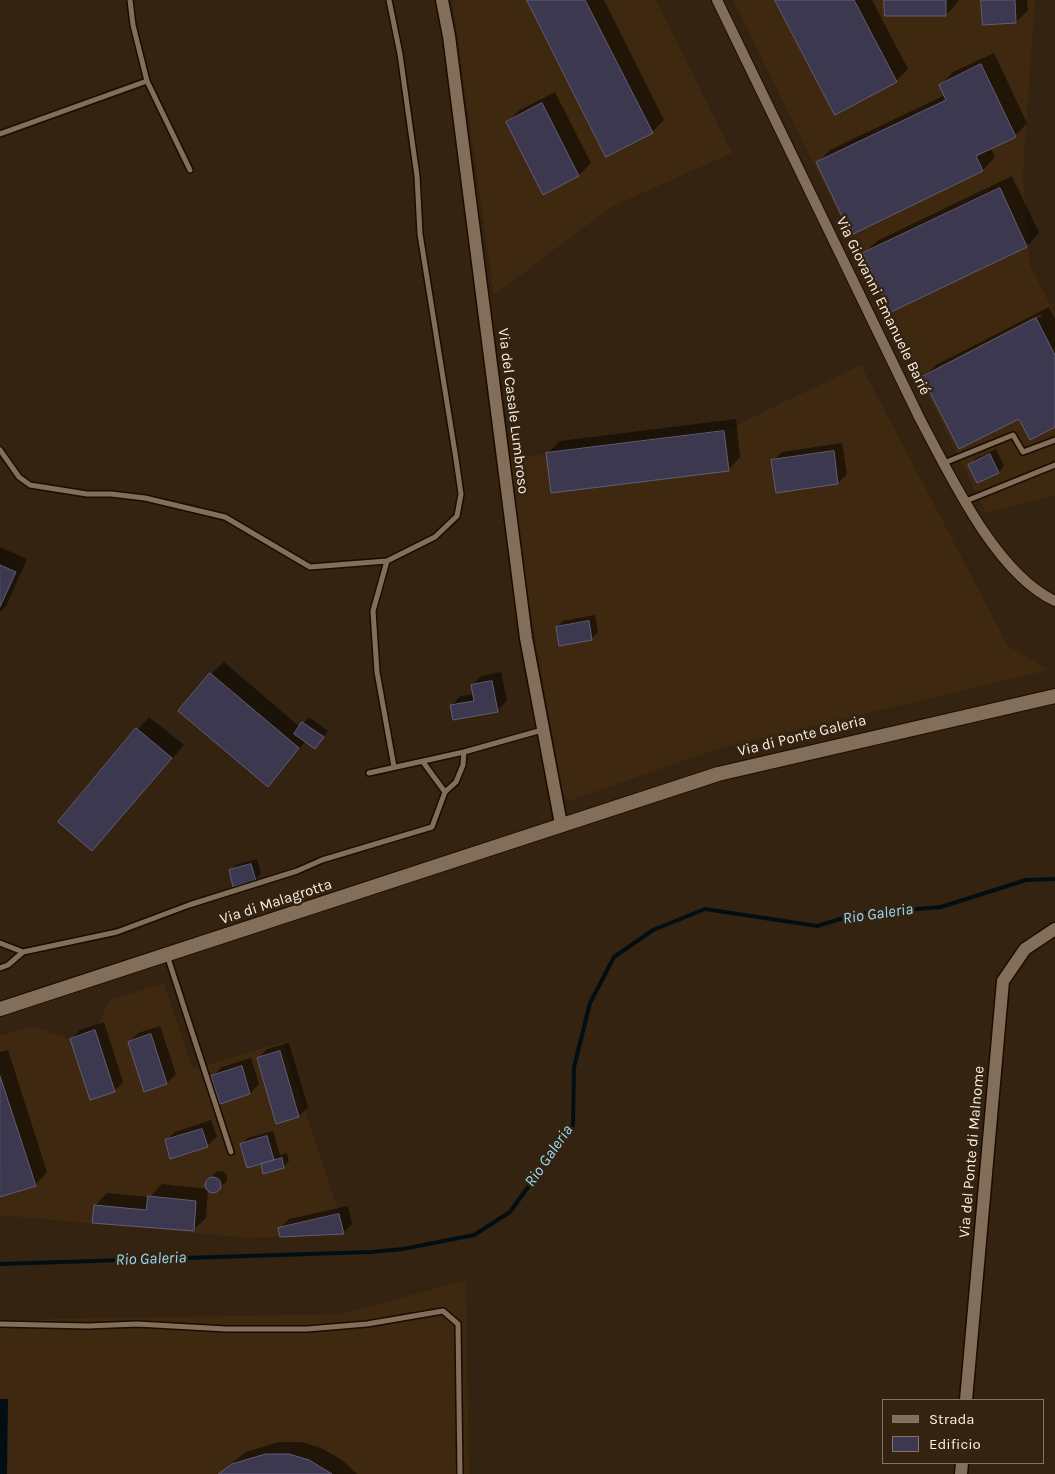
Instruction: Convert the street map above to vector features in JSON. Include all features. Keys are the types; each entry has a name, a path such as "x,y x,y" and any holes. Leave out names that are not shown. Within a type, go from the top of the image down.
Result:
{"main road":[{"name":"Via di Ponte Galeria","path":"561,824 718,774 1055,696"},
{"name":"Via di Malagrotta","path":"0,1010 561,824"}],"street":[{"name":"Via del Casale Lumbroso","path":"442,0 449,36 522,614 561,824"},
{"name":"Via Giovanni Emanuele Barié","path":"717,0 920,419 944,463 993,545 1010,567 1036,590 1055,601"},
{"name":"Via del Ponte di Malnome","path":"966,1399 1003,981 1025,949 1055,929"}],"lane":[{"path":"130,0 133,26 147,80 190,170"},
{"path":"0,450 18,477 30,485 87,494 111,494 145,498 224,517 310,567 387,561 435,537 457,516 461,494 420,234 417,176 400,54 389,0"},
{"path":"0,134 147,80"},
{"path":"944,463 1013,435 1023,452 1055,440"},
{"path":"966,501 1055,465"},
{"path":"387,561 373,611 377,672 394,767"},
{"path":"368,773 464,752 543,730"},
{"path":"0,968 8,965 22,952 117,932 189,905 297,871 322,860 432,827 445,792 456,782 463,765 464,752"},
{"path":"423,762 445,792"},
{"path":"0,943 22,952"},
{"path":"167,955 231,1152"},
{"path":"0,1324 88,1326 137,1324 226,1329 306,1329 367,1324 443,1311 458,1324 460,1474"}],"shaded area":[{"path":"452,0 656,0 732,153 611,207 494,295"},
{"path":"733,0 1035,0 1023,173 1030,266 1055,314 1055,495 986,513"},
{"path":"861,365 1008,646 1049,670 721,748 568,801 562,790 529,602 509,459 724,431"},
{"path":"164,983 193,1069 283,1042 344,1234 248,1238 10,1216 0,1217 0,1036 32,1026 70,1039 95,1030 110,1000"},
{"path":"466,1280 469,1474 0,1474 0,1320 342,1314"},
{"path":"0,1399 8,1399 7,1474 0,1474"}],"building":[{"path":"527,0 585,0 653,133 606,157"},
{"path":"775,0 854,0 897,82 835,115"},
{"path":"884,0 946,0 946,16 885,16"},
{"path":"981,0 1015,0 1016,23 983,25"},
{"path":"981,64 1016,137 976,156 983,171 851,235 816,162 946,100 939,85"},
{"path":"542,103 579,176 543,195 506,122"},
{"path":"1000,188 1027,247 891,312 863,253"},
{"path":"1036,318 1055,355 1055,427 1030,440 1019,419 959,449 922,377"},
{"path":"724,431 729,471 551,493 546,453"},
{"path":"834,451 838,484 776,493 771,460"},
{"path":"990,454 999,473 977,483 968,465"},
{"path":"0,565 16,572 0,607"},
{"path":"589,621 592,640 559,646 556,627"},
{"path":"210,673 299,748 268,787 178,711"},
{"path":"492,681 498,712 453,720 450,705 474,701 471,685"},
{"path":"302,722 324,737 315,749 294,734"},
{"path":"136,728 172,758 92,851 58,822"},
{"path":"251,864 256,881 233,887 229,870"},
{"path":"95,1030 115,1092 90,1100 70,1039"},
{"path":"151,1034 167,1084 144,1092 128,1042"},
{"path":"280,1051 299,1117 276,1124 257,1058"},
{"path":"242,1066 250,1094 220,1104 211,1076"},
{"path":"0,1076 36,1186 0,1197"},
{"path":"202,1129 208,1147 170,1159 165,1140"},
{"path":"267,1136 274,1160 247,1168 240,1144"},
{"path":"282,1158 284,1168 263,1174 261,1164"},
{"path":"210,1177 216,1177 221,1182 219,1191 210,1193 205,1188 205,1182"},
{"path":"148,1196 196,1201 194,1231 92,1223 94,1205 146,1210"},
{"path":"339,1214 344,1234 280,1237 278,1228"},
{"path":"266,1454 289,1454 309,1460 332,1474 218,1474 232,1464"}],"waterway":[{"name":"Rio Galeria","path":"0,1264 371,1252 403,1249 474,1235 510,1212 573,1125 574,1067 590,1003 614,957 653,930 705,909 817,926 857,914 941,907 1026,880 1055,879"}]}
